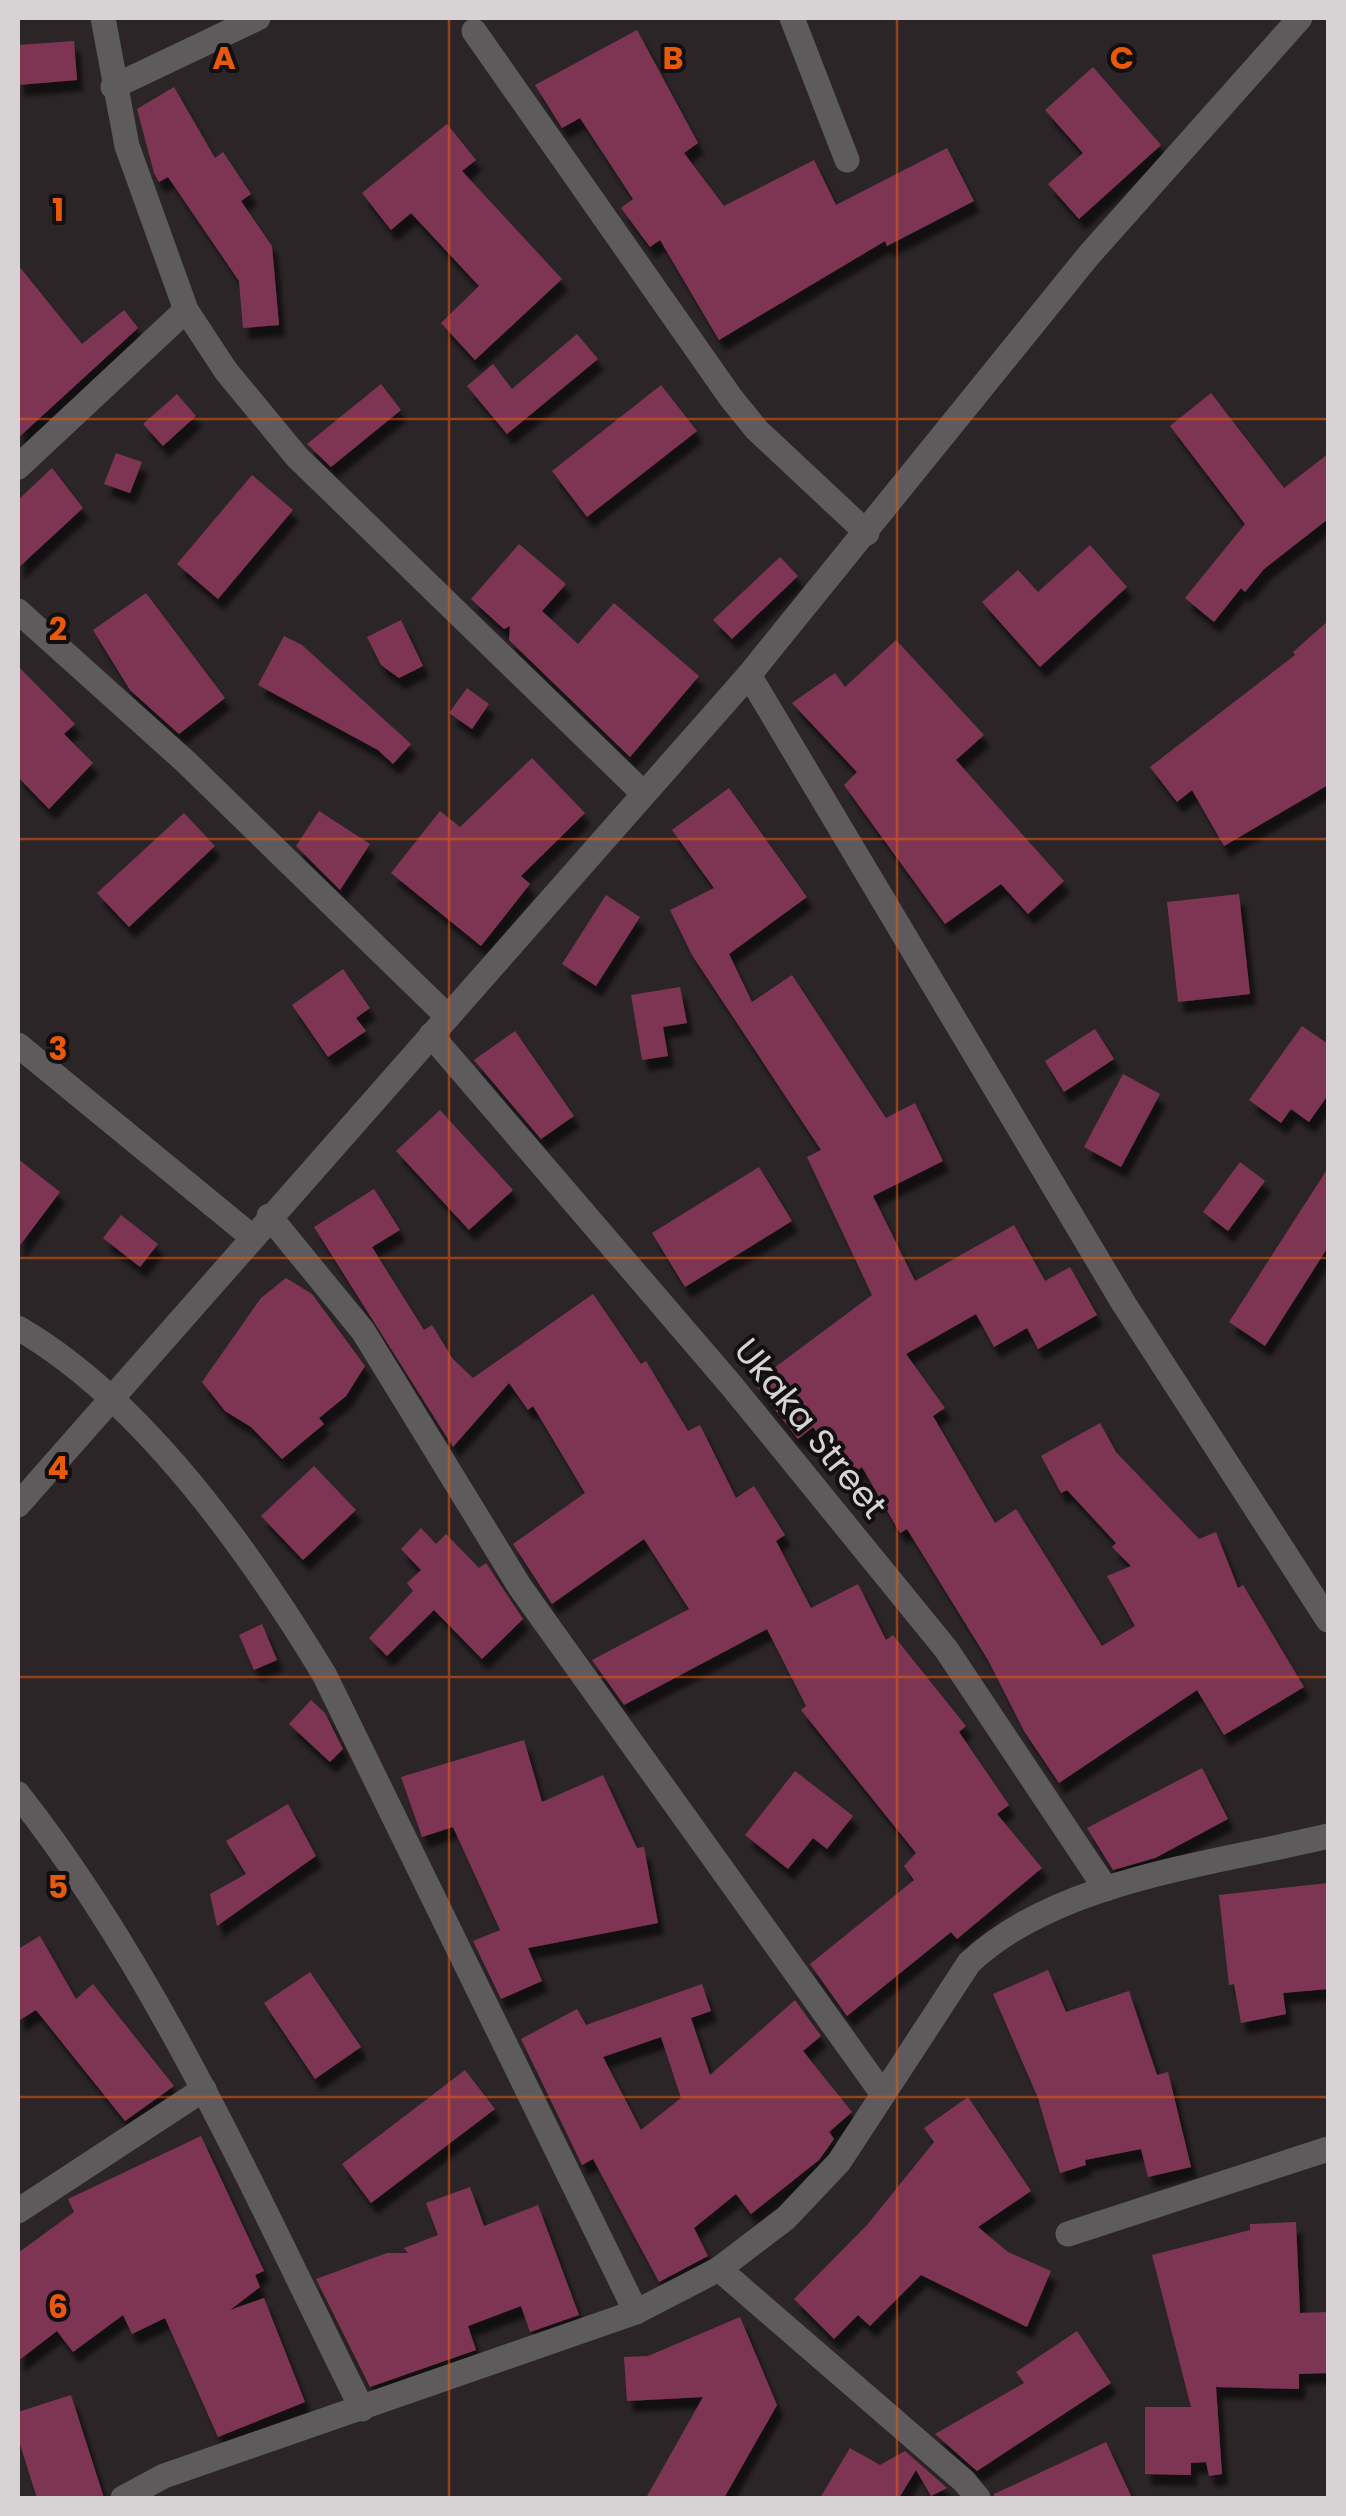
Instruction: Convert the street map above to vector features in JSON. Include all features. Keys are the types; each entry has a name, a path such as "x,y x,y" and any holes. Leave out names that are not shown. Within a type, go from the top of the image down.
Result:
{"street":[{"path":"103,18 127,146 186,310 226,371 297,457 642,793"},
{"path":"113,87 258,18"},
{"path":"792,18 847,160"},
{"path":"18,1505 749,676 1089,255 1300,18"},
{"path":"474,30 731,398 757,430 867,533"},
{"path":"18,467 186,310"},
{"name":"Ukaka Street","path":"18,611 186,762 440,1026 946,1649 1106,1890"},
{"path":"749,676 1124,1304 1328,1620"},
{"path":"18,1045 252,1236"},
{"path":"269,1216 363,1331 520,1587 882,2094"},
{"path":"18,1328 112,1395 265,1577 324,1674 636,2312"},
{"path":"18,1794 62,1850 204,2089 362,2409"},
{"path":"124,2498 164,2476 636,2312 720,2269 786,2218 839,2162 969,1963 995,1938 1023,1920 1106,1890 1328,1836"},
{"path":"18,2211 204,2089"},
{"path":"1068,2234 1328,2149"},
{"path":"720,2269 964,2481 978,2498"}],"building":[{"path":"637,30 698,143 684,153 724,206 814,160 836,205 947,148 974,201 887,246 885,241 719,340 660,240 650,247 621,208 633,199 580,118 562,128 535,85"},
{"path":"74,41 77,80 18,85 18,45"},
{"path":"1093,67 1161,145 1079,219 1048,184 1083,153 1045,110"},
{"path":"174,87 215,158 223,152 251,194 241,201 272,246 279,325 243,328 239,281 168,177 159,182 154,173 137,109"},
{"path":"447,124 476,160 462,171 562,279 475,360 441,323 479,286 411,213 391,230 362,193"},
{"path":"18,265 82,344 124,310 138,328 18,438"},
{"path":"577,334 598,359 507,434 467,386 493,364 512,389"},
{"path":"381,384 401,410 331,467 307,444"},
{"path":"661,385 697,431 587,517 552,471"},
{"path":"1211,393 1284,488 1328,454 1328,519 1264,569 1245,592 1241,588 1214,622 1185,598 1245,524 1170,426"},
{"path":"177,394 196,416 163,446 143,424"},
{"path":"116,453 142,462 130,493 104,484"},
{"path":"52,468 83,508 18,568 18,500"},
{"path":"252,475 293,510 218,599 177,564"},
{"path":"519,544 566,584 542,611 578,644 614,603 699,676 630,757 509,640 510,626 504,629 471,599"},
{"path":"1090,545 1127,587 1040,667 982,602 1018,570 1038,592"},
{"path":"780,557 798,576 732,639 713,620"},
{"path":"146,593 225,698 179,734 130,690 93,630"},
{"path":"401,620 423,666 399,678 381,665 367,637"},
{"path":"1328,621 1328,785 1224,846 1192,790 1177,802 1150,767 1295,655 1293,652"},
{"path":"284,636 302,645 411,744 393,764 378,750 258,685"},
{"path":"896,640 984,735 956,760 1064,881 1028,914 1001,884 945,924 844,785 857,772 792,703 835,673 845,687"},
{"path":"18,666 75,724 64,734 93,763 49,809 18,777"},
{"path":"467,688 489,704 472,729 449,713"},
{"path":"532,758 585,813 521,876 530,884 481,946 391,873 440,811 460,827"},
{"path":"729,788 807,897 729,954 752,1002 792,975 886,1118 915,1103 943,1161 873,1196 915,1281 1014,1225 1045,1281 1070,1267 1097,1315 1038,1349 1027,1328 994,1347 976,1314 906,1354 945,1408 933,1416 995,1523 1016,1509 1102,1646 1135,1626 1107,1576 1131,1566 1112,1547 1116,1543 1067,1490 1061,1493 1041,1456 1100,1423 1116,1452 1199,1539 1216,1532 1238,1588 1243,1585 1304,1687 1224,1735 1197,1690 1059,1783 1024,1731 988,1660 907,1529 900,1533 862,1467 849,1477 813,1427 798,1439 754,1383 872,1295 807,1157 821,1150 692,955 670,910 714,888 672,830"},
{"path":"319,811 370,844 340,890 296,846"},
{"path":"184,813 215,846 129,927 97,893"},
{"path":"1239,894 1250,994 1178,1002 1167,902"},
{"path":"606,895 640,917 596,986 562,964"},
{"path":"343,969 370,1008 356,1018 366,1031 328,1057 292,1005"},
{"path":"680,987 687,1023 663,1027 668,1056 642,1060 631,995"},
{"path":"1302,1026 1328,1044 1328,1095 1309,1122 1291,1109 1281,1123 1249,1100"},
{"path":"1095,1029 1114,1059 1064,1092 1045,1061"},
{"path":"515,1031 574,1116 541,1139 474,1060"},
{"path":"1123,1074 1160,1094 1121,1167 1084,1147"},
{"path":"440,1110 513,1190 469,1230 396,1151"},
{"path":"18,1159 60,1192 18,1248"},
{"path":"1240,1162 1265,1181 1228,1231 1203,1212"},
{"path":"759,1167 792,1221 685,1287 652,1233"},
{"path":"1328,1168 1328,1247 1265,1346 1229,1322"},
{"path":"374,1189 400,1230 372,1247 424,1330 432,1325 453,1359 473,1378 593,1294 641,1364 646,1361 688,1431 700,1425 736,1498 754,1486 785,1535 776,1541 811,1608 858,1584 886,1640 893,1635 966,1726 959,1732 1009,1805 997,1814 1042,1868 957,1939 951,1932 847,2016 810,1964 914,1880 904,1866 916,1853 801,1710 806,1706 767,1629 624,1705 592,1660 689,1609 644,1539 552,1604 513,1544 585,1493 533,1406 528,1410 509,1383 453,1447 314,1227"},
{"path":"121,1215 158,1244 140,1267 103,1238"},
{"path":"286,1278 312,1294 365,1366 346,1396 319,1418 324,1424 282,1459 251,1427 225,1411 202,1382 261,1298"},
{"path":"314,1466 356,1510 303,1560 261,1516"},
{"path":"421,1528 436,1544 446,1534 479,1568 486,1563 523,1619 482,1659 434,1610 387,1656 369,1638 413,1591 407,1583 421,1570 401,1549"},
{"path":"262,1624 277,1660 254,1670 239,1635"},
{"path":"311,1700 325,1713 343,1749 330,1762 289,1724"},
{"path":"524,1740 542,1802 603,1775 637,1848 644,1847 658,1923 528,1948 542,1981 501,1999 473,1941 500,1930 453,1827 422,1837 401,1777"},
{"path":"1202,1768 1228,1819 1155,1858 1113,1870 1087,1828"},
{"path":"795,1771 853,1816 827,1849 813,1838 788,1869 745,1835"},
{"path":"288,1804 316,1856 217,1926 210,1894 246,1874 226,1841"},
{"path":"1328,1883 1328,1989 1283,1993 1286,2014 1241,2023 1234,1984 1229,1985 1219,1895"},
{"path":"40,1936 76,1999 93,1984 174,2086 125,2121 36,2010 18,2021 18,1949"},
{"path":"1048,1970 1066,2012 1129,1991 1157,2075 1168,2072 1191,2167 1148,2177 1141,2149 1085,2160 1086,2165 1060,2173 1038,2098 993,1994"},
{"path":"310,1972 361,2047 315,2079 264,2003"},
{"path":"702,1984 711,2011 691,2018 710,2075 795,2000 821,2036 803,2051 852,2112 829,2132 834,2139 819,2160 751,2214 736,2194 694,2228 708,2256 659,2282 593,2159 582,2165 521,2039 577,2009 586,2025","holes":["661,2037 681,2098 641,2130 603,2057"]},
{"path":"465,2070 495,2109 371,2203 342,2164"},
{"path":"968,2097 1031,2191 978,2227 1008,2252 1051,2271 1027,2327 921,2275 870,2326 858,2315 834,2339 794,2299 867,2225 934,2142 924,2128"},
{"path":"201,2136 264,2271 255,2275 260,2287 230,2310 264,2298 305,2402 218,2437 165,2318 132,2334 123,2315 73,2352 57,2331 18,2361 18,2253 74,2212 68,2199"},
{"path":"470,2187 484,2226 538,2205 579,2315 530,2332 521,2306 468,2326 476,2350 370,2387 316,2279 387,2253 408,2253 404,2248 438,2235 426,2203"},
{"path":"1296,2222 1300,2313 1328,2312 1328,2373 1299,2374 1299,2389 1216,2387 1222,2474 1209,2476 1206,2462 1191,2463 1191,2475 1145,2474 1145,2407 1191,2407 1152,2255 1250,2230 1250,2224"},
{"path":"740,2317 777,2405 724,2498 646,2498 703,2397 627,2401 624,2357 648,2356"},
{"path":"1077,2331 1111,2383 977,2471 935,2434 1024,2383 1016,2372"},
{"path":"71,2395 104,2498 37,2498 18,2438 18,2412"},
{"path":"1106,2442 1132,2498 994,2498 994,2494"},
{"path":"850,2448 880,2465 905,2451 947,2488 931,2496 916,2470 899,2498 820,2498"}]}
